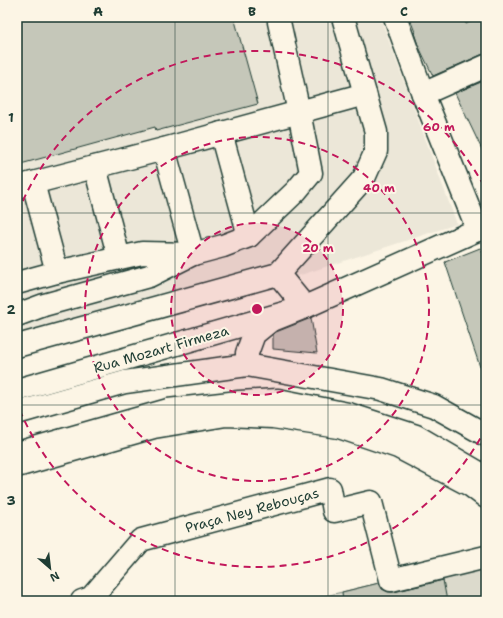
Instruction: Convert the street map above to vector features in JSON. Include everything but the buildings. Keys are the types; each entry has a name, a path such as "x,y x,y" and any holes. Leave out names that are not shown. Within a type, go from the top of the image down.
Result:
{"street":[{"path":"17,346 278,274 364,178 376,151 376,132 343,17"},
{"path":"395,17 423,94 482,228"},
{"path":"17,315 44,304 149,276 193,254 223,246 249,236 296,191 311,173 300,112 279,22"},
{"path":"423,94 486,66"},
{"path":"57,272 25,185 365,94"},
{"path":"221,133 249,236"},
{"path":"164,149 193,254"},
{"path":"95,166 119,258"},
{"name":"Rua Mozart Firmeza","path":"247,365 247,353 254,334 270,321 305,307 482,228"},
{"path":"17,283 57,272 142,253 193,254"},
{"path":"278,274 305,307"},
{"name":"Rua Mozart Firmeza","path":"17,390 305,307"},
{"path":"17,413 125,382 247,365 381,389 434,406 486,435"},
{"path":"17,453 168,410 239,402 278,400 348,414 416,436 486,476"},
{"path":"17,466 154,427 226,414 273,417 339,427 398,446 470,485 486,497"},
{"name":"Praça Ney Rebouças","path":"82,601 91,598 141,540 330,489 334,511 371,502 391,580 486,557"}],"shaded area":[{"path":"17,17 380,17 457,224 233,297 17,358"},
{"path":"486,557 486,601 305,601"}]}
